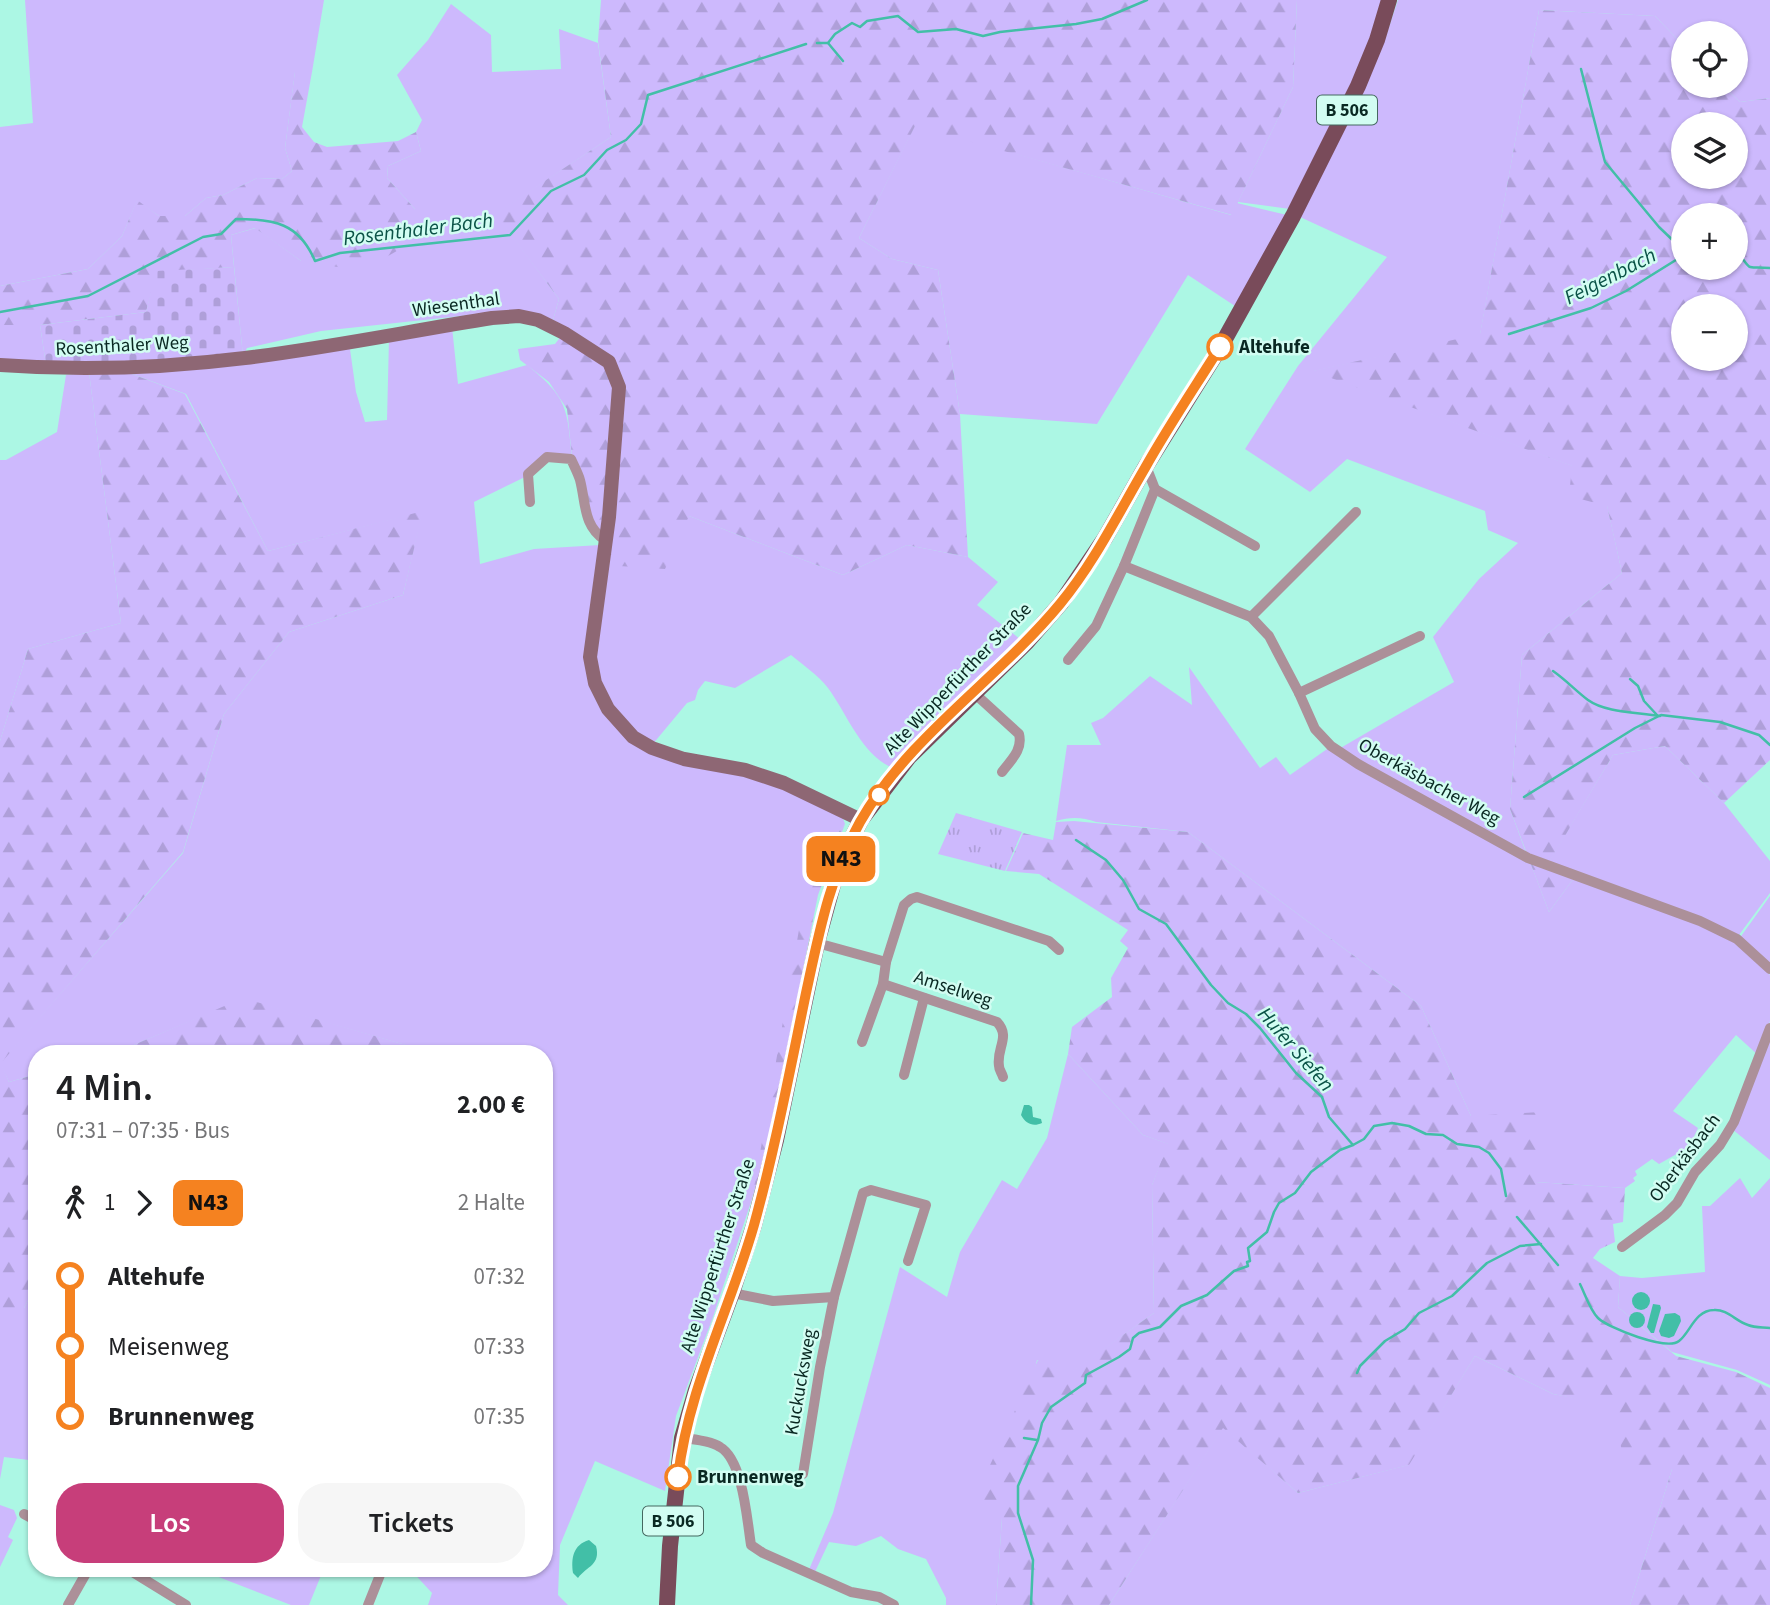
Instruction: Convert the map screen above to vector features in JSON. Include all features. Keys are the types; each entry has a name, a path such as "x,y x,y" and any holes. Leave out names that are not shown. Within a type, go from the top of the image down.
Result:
{"main road":[{"name":"Alte Wipperfürther Straße","path":"667,1605 670,1546 682,1438 696,1390 754,1225 776,1140 817,943 839,863 861,820 909,757 1027,642 1061,603 1105,538 1146,466 1221,346 1293,216 1358,86 1377,40 1389,0"}],"street":[{"name":"Wiesenthal","path":"245,358 492,318 519,316 538,320 564,332 609,362 619,387 609,517 590,657 595,683 608,709 633,737 661,751 684,759 745,770 784,783 861,820"},
{"name":"Rosenthaler Weg","path":"0,365 46,368 122,367 245,358"},
{"path":"530,502 528,474 547,457 571,459 580,479 585,514 595,533 605,540"},
{"path":"1068,660 1096,626 1124,566 1154,489 1146,466"},
{"path":"1154,489 1255,546"},
{"path":"1251,617 1356,512"},
{"name":"Oberkäsbacher Weg","path":"1124,566 1251,617 1269,636 1300,693 1315,729 1331,746 1358,764 1528,858 1700,921 1737,939 1770,970"},
{"path":"1300,693 1420,636"},
{"path":"973,692 1019,734 1019,750 1002,772"},
{"name":"Amselweg","path":"862,1042 883,984 904,905 911,899 917,897 1049,941 1059,950"},
{"path":"817,943 887,962"},
{"name":"Amselweg","path":"883,984 997,1021 1005,1035 998,1065 1003,1077"},
{"path":"904,1075 924,998"},
{"name":"Oberkäsbach","path":"1622,1247 1677,1203 1695,1172 1729,1132 1770,1028"},
{"name":"Kuckucksweg","path":"803,1474 834,1297 863,1193 871,1190 926,1205 908,1261"},
{"path":"732,1293 773,1301 834,1297"},
{"path":"682,1438 720,1446 731,1458 739,1477 751,1545 762,1553 851,1592 879,1597 894,1605"},
{"path":"24,1514 28,1516"},
{"path":"68,1605 84,1577"},
{"path":"141,1577 186,1605"},
{"path":"368,1605 380,1577"}],"green space":[{"path":"25,0 324,0 312,72 295,72 285,148 292,171 282,179 257,178 223,195 206,198 185,216 159,216 137,201 122,236 88,269 0,286 0,127 33,123"},
{"path":"601,0 1297,0 1293,87 1232,215 915,126 859,238 892,259 938,270 960,414 968,557 907,545 843,575 689,516 665,569 604,565 606,540 595,533 572,457 567,409 549,382 520,360 518,349 555,344 565,331 553,320 559,299 495,214 611,137 598,41"},
{"path":"1297,0 1383,0 1353,80 1290,209 1238,202 1293,87"},
{"path":"1398,0 1770,0 1770,98 1740,102 1736,98 1748,98 1748,21 1671,21 1671,33 1655,16 1539,10 1480,335 1314,371 1573,466 1607,505 1622,573 1522,655 1510,809 1528,858 1337,750 1454,682 1433,637 1479,579 1518,543 1488,530 1485,511 1347,459 1310,492 1245,449 1298,366 1387,257 1300,217 1384,42"},
{"path":"451,4 491,35 492,72 561,69 559,29 598,43 611,137 496,214 559,299 553,320 470,315 321,331 247,348 243,356 231,235 256,228 301,261 415,209 387,178 388,166 421,151 416,132 422,120 397,75 428,40"},
{"path":"1539,10 1655,16 1671,33 1671,98 1736,98 1740,102 1770,98 1770,760 1724,803 1665,746 1613,755 1547,866 1574,878 1549,912 1510,809 1522,655 1622,573 1607,506 1569,496 1572,466 1312,371 1480,334"},
{"path":"295,71 312,72 302,127 314,142 327,147 398,141 416,132 421,151 388,166 387,178 415,209 402,248 362,271 301,261 255,228 231,235 234,267 157,272 146,312 40,325 0,325 0,286 88,269 122,236 137,200 159,216 185,216 206,198 223,195 257,178 282,179 292,171 285,148"},
{"path":"915,125 1231,215 1237,203 1287,215 1235,306 1188,275 1097,424 960,414 938,270 892,259 859,238"},
{"path":"234,267 243,356 46,365 40,325 146,312 156,271"},
{"path":"0,325 40,325 46,365 0,363"},
{"path":"452,327 458,384 527,365 551,386 558,396 566,415 572,457 546,455 527,476 474,502 480,564 534,549 600,545 586,658 630,741 783,786 842,816 845,824 825,849 752,1199 713,1317 676,1416 665,1491 595,1461 560,1545 558,1595 568,1605 428,1605 432,1593 417,1577 553,1577 553,1045 406,1045 243,999 134,1045 28,1045 28,1077 9,1082 0,1063 183,853 224,714 289,632 403,595 422,512 268,551 186,394 124,371 349,342 356,392 365,422 387,420 389,339"},
{"path":"124,371 185,394 268,551 423,511 403,595 289,632 224,714 183,852 1,1063 9,1082 28,1077 28,1300 24,1308 0,1308 0,741 28,649 121,623 89,372"},
{"path":"89,372 121,623 28,649 0,741 0,460 6,460 57,432 66,375"},
{"path":"689,516 843,575 907,545 968,557 998,582 977,605 1021,640 893,768 872,754 828,688 791,655 735,688 705,681 695,700 687,703 652,745 628,726 612,706 602,686 597,665 596,642 604,565"},
{"path":"1189,667 1260,768 1276,757 1290,775 1330,747 1529,859 1549,912 1574,878 1699,923 1735,942 1766,970 1770,975 1770,1021 1759,1056 1736,1035 1673,1111 1698,1128 1689,1147 1659,1164 1652,1159 1635,1171 1635,1181 1625,1188 1536,1182 1471,1116 1421,1006 1188,832 1081,818 1056,821 1067,745 1101,745 1091,723 1103,718 1150,676 1192,705"},
{"path":"1665,746 1724,803 1770,861 1770,893 1736,939 1547,865 1613,755"},
{"path":"956,813 1022,832 1005,871 938,854"},
{"path":"1074,821 1188,832 1421,1006 1471,1116 1540,1112 1536,1182 1625,1188 1623,1222 1613,1224 1615,1242 1600,1249 1593,1258 1620,1276 1618,1307 1676,1356 1736,1372 1770,1388 1770,1605 1630,1605 1672,1469 1625,1468 1617,1426 1591,1402 1553,1394 1475,1356 1409,1465 1298,1493 1223,1428 1109,1605 996,1605 1002,1518 975,1498 1038,1360 1068,1374 1154,1313 1152,1185 1168,1144 1143,1135 1068,1054 1072,1027 1112,997 1111,978 1128,948 1120,941 1128,930 1039,874 1006,871 1023,833 1053,840 1056,822"},
{"path":"845,824 818,895 767,1149 752,1199 800,924 825,849"},
{"path":"1770,896 1770,968 1739,939"},
{"path":"243,998 406,1045 134,1045"},
{"path":"1770,1034 1770,1160 1732,1129"},
{"path":"1068,1054 1143,1135 1169,1144 1152,1185 1154,1313 1068,1375 1037,1360 1002,1518 996,1605 946,1605 946,1598 926,1559 898,1549 881,1536 856,1546 829,1542 814,1574 808,1572 833,1513 900,1267 947,1297 960,1252 1002,1180 1017,1189 1047,1138"},
{"path":"1740,1178 1752,1198 1770,1178 1770,1385 1737,1370 1672,1352 1618,1307 1620,1276 1642,1278 1705,1272 1702,1206 1710,1206"},
{"path":"28,1300 28,1460 4,1457 0,1479 0,1308 24,1308"},
{"path":"1475,1356 1553,1394 1591,1401 1672,1469 1630,1605 1109,1605 1223,1427 1298,1493 1408,1465"},
{"path":"0,1505 14,1510 17,1518 8,1537 13,1540 0,1567"},
{"path":"219,1577 320,1577 309,1605 291,1605"}],"shaded area":[{"path":"1024,1105 1032,1107 1033,1117 1041,1119 1042,1123 1033,1125 1025,1121 1021,1115"},
{"path":"1641,1292 1647,1295 1650,1301 1647,1307 1641,1310 1635,1307 1632,1301 1635,1295"},
{"path":"1653,1304 1660,1305 1661,1308 1654,1333 1651,1333 1647,1327"},
{"path":"1637,1312 1643,1314 1643,1326 1637,1328 1631,1326 1629,1320 1631,1314"},
{"path":"1675,1313 1680,1316 1681,1321 1674,1336 1661,1336 1659,1331 1665,1314"},
{"path":"589,1540 596,1546 597,1557 578,1578 573,1573 574,1553 579,1545"}],"waterway":[{"name":"Rosenthaler Bach","path":"817,43 828,43 835,34 852,23 860,27 867,21 898,16 918,32 956,29 983,36 1102,19 1147,0"},
{"path":"828,43 843,61"},
{"name":"Rosenthaler Bach","path":"0,312 88,296 203,237 221,234 236,219 262,220 284,226 301,238 315,261 340,253 510,235 551,191 584,175 607,150 626,140 641,124 648,95 806,44"},
{"name":"Feigenbach","path":"1581,69 1605,162 1671,239"},
{"name":"Feigenbach","path":"1509,334 1591,308 1626,291 1671,263"},
{"name":"Feigenbach","path":"1748,265 1770,268"},
{"path":"1553,671 1595,704 1613,710 1660,716"},
{"path":"1630,679 1638,686 1644,701 1657,715"},
{"path":"1524,797 1635,728 1661,715 1720,722 1759,735 1770,745"},
{"name":"Hufer Siefen","path":"1076,840 1106,860 1123,880 1139,909 1166,924 1211,985 1228,1003 1246,1014 1260,1028 1296,1073 1322,1097 1329,1117 1353,1145 1364,1139 1374,1126 1392,1123 1409,1126 1426,1134 1443,1135 1457,1144 1479,1147 1489,1153 1501,1169 1506,1196"},
{"path":"1031,1605 1033,1560 1018,1513 1018,1486 1038,1440 1042,1423 1051,1407 1085,1383 1086,1375 1130,1349 1133,1338 1139,1333 1160,1327 1181,1306 1207,1295 1234,1271 1248,1266 1248,1248 1267,1232 1279,1203 1295,1193 1311,1172 1340,1150 1353,1145"},
{"name":"Hufer Siefen","path":"1517,1217 1558,1265"},
{"path":"1357,1373 1360,1366 1385,1341 1405,1329 1419,1313 1452,1296 1487,1263 1520,1246 1541,1244"},
{"name":"Hufer Siefen","path":"1580,1284 1598,1318 1651,1341 1679,1341 1697,1318 1714,1310 1751,1326 1770,1328"},
{"path":"1024,1438 1037,1440"}],"bus line":[{"name":"N43","path":"678,1477 682,1438 696,1390 754,1225 776,1140 817,943 839,863 861,820 909,757 1027,642 1061,603 1105,538 1220,347"}],"place":[{"name":"Altehufe","path":"1220,347"},
{"name":"Brunnenweg","path":"678,1477"}]}
